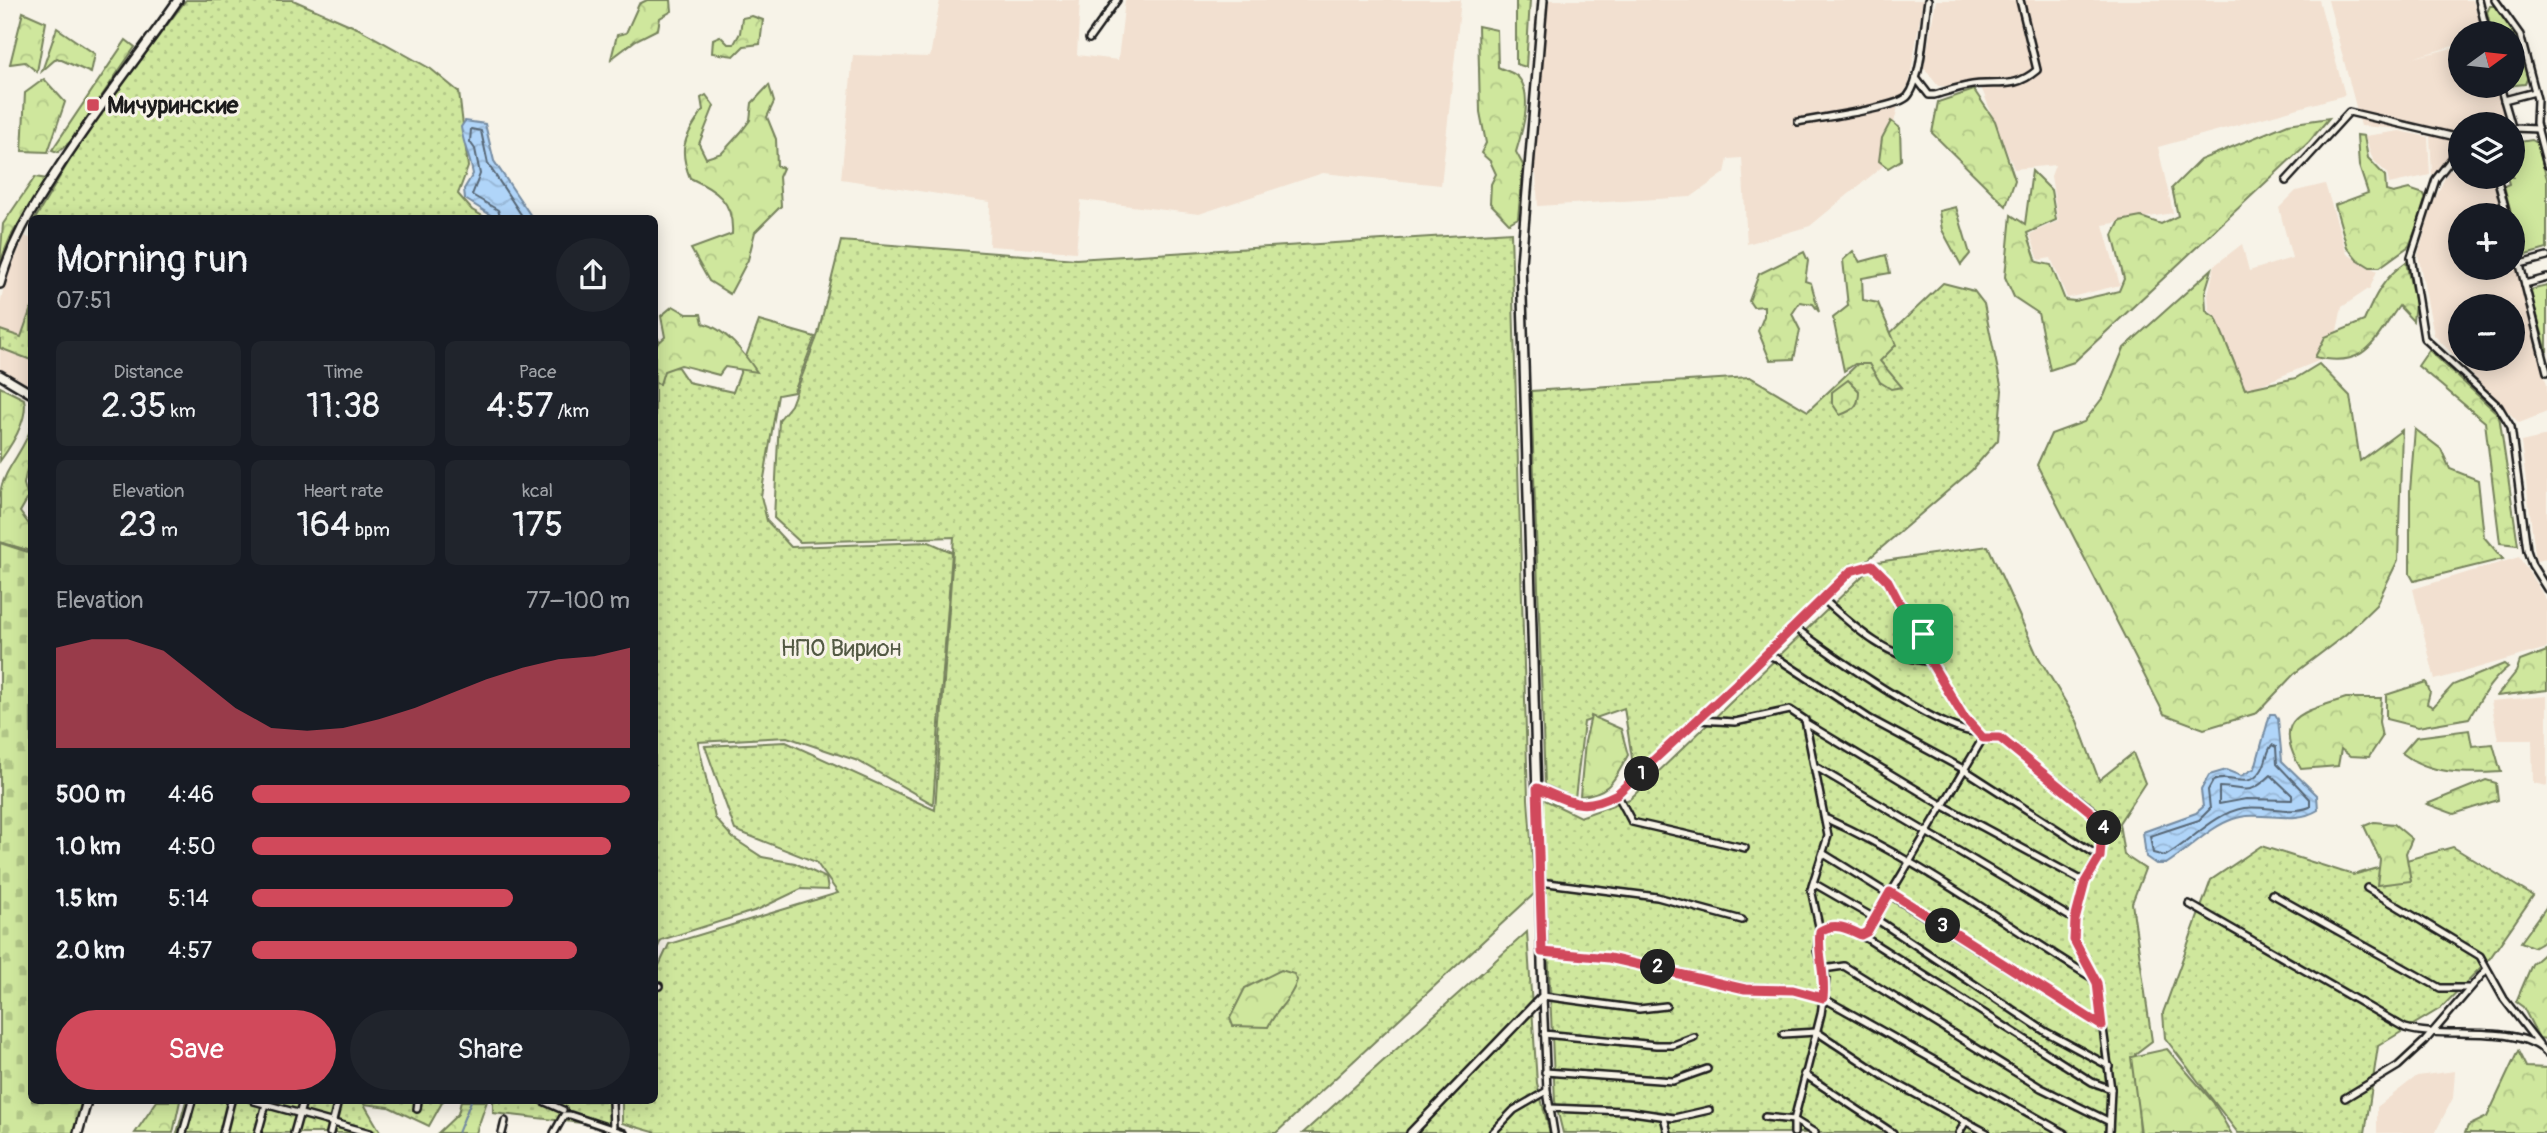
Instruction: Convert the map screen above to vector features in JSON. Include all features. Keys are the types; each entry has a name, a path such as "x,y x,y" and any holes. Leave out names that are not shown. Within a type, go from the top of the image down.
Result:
{"street":[{"path":"29,215 85,127 178,0"},
{"path":"1089,39 1117,0"},
{"path":"1543,0 1521,262 1545,1072 1553,1133"},
{"path":"1798,122 1892,106 1910,94 1916,78 1928,0"},
{"path":"1916,78 1929,95 1967,86 2020,83 2037,70 2020,0"},
{"path":"2479,0 2484,21"},
{"path":"2495,0 2520,35 2538,105 2538,130 2547,164"},
{"path":"2508,112 2504,100 2535,92"},
{"path":"2538,105 2547,103"},
{"path":"2286,181 2349,112 2448,135"},
{"path":"2525,128 2538,130"},
{"path":"2448,164 2436,179 2411,257 2424,338 2499,407 2511,427 2527,550 2532,565 2547,589"},
{"path":"0,284 9,253 28,216"},
{"path":"2525,263 2547,257"},
{"path":"2525,284 2547,278"},
{"path":"2524,280 2547,372"},
{"path":"0,375 28,392"},
{"path":"1537,788 1581,806 1598,804 1617,794 1698,720 1822,597 1851,571 1872,565 1888,581 1900,604 1923,634 1930,661 1963,716 1977,732 1983,738 2000,738 2096,813 2104,826 2100,857 2085,882 2075,920 2074,940 2097,983 2111,1089 2109,1133"},
{"path":"1822,597 1854,627 1891,650 1912,660 1930,661"},
{"path":"1793,626 1825,650 1942,722 1977,732"},
{"path":"1766,654 1780,660 1870,719 1965,769 2100,857"},
{"path":"1698,720 1735,722 1790,710 1801,715 1806,723 1828,836 1811,889 1820,931 1817,951 1826,979 1817,1032 1794,1120 1794,1133"},
{"path":"1806,723 1942,805 2085,882"},
{"path":"1861,935 1876,919 1908,860 1983,738"},
{"path":"1816,767 2075,920"},
{"path":"1617,794 1632,822 1745,848"},
{"path":"1826,819 1908,860 2097,983"},
{"path":"1824,853 2102,1026"},
{"path":"1540,882 1657,897 1742,920"},
{"path":"1811,889 1815,884 1823,886 2046,1032 2109,1066"},
{"path":"2367,888 2480,956 2486,970 2547,1054"},
{"path":"2272,894 2440,988 2469,988"},
{"path":"2189,904 2406,1028 2420,1033 2480,1032 2539,1045"},
{"path":"1820,931 1828,926 1844,927 1861,935 2092,1082 2111,1089"},
{"path":"1542,952 1609,958 1745,989 1793,990 1823,998 2064,1133"},
{"path":"1823,969 1844,966 2041,1088 2108,1121"},
{"path":"2345,1098 2398,1066 2486,970"},
{"path":"1543,996 1639,1009 1666,1006"},
{"path":"1411,1133 1543,996"},
{"path":"1783,1034 1817,1032 1888,1079 1987,1133"},
{"path":"1544,1034 1656,1045 1673,1045 1694,1037"},
{"path":"1545,1072 1673,1081 1707,1069"},
{"path":"1804,1074 1893,1133"},
{"path":"1492,1133 1514,1110 1547,1091"},
{"path":"78,1133 86,1104"},
{"path":"183,1133 191,1104"},
{"path":"223,1133 230,1104"},
{"path":"258,1133 265,1104"},
{"path":"272,1104 367,1132"},
{"path":"294,1133 302,1104"},
{"path":"330,1133 337,1104"},
{"path":"417,1109 418,1104"},
{"path":"550,1104 563,1110"},
{"path":"613,1104 619,1132"},
{"path":"1549,1108 1674,1118 1710,1110"},
{"path":"554,1133 564,1115 619,1132"},
{"path":"1664,1117 1668,1133"},
{"path":"1765,1117 1794,1120 1815,1133"},
{"path":"502,1133 505,1121"},
{"path":"1959,1133 1966,1121"}],"shaded area":[{"path":"940,0 1080,0 1077,55 1118,60 1125,0 1461,0 1441,185 1323,173 1199,214 1081,200 1076,252 989,246 990,202 841,179 853,55 930,57"},
{"path":"1548,0 1923,0 1909,84 1900,99 1883,166 1810,226 1747,244 1742,158 1728,159 1725,173 1691,197 1538,206 1536,174 1533,173"},
{"path":"1936,0 2319,0 2345,95 2158,147 2173,213 2103,225 2120,285 2067,298 2051,258 2039,260 2030,234 2058,221 2051,176 2055,165 2014,169 1981,87 1938,86 1924,68"},
{"path":"2328,0 2473,0 2479,21 2448,21 2448,48 2412,58 2448,49 2448,98 2500,98 2504,112 2448,112 2448,168 2432,175 2430,136 2401,129 2361,126"},
{"path":"2400,131 2428,137 2430,175 2389,184 2387,173 2373,160 2365,136"},
{"path":"2448,171 2448,189 2495,189 2499,203 2448,203 2448,280 2519,280 2523,294 2448,294 2448,349 2434,335 2418,255 2433,203"},
{"path":"2325,184 2347,254 2377,271 2370,288 2342,307 2335,340 2318,361 2243,392 2217,318 2209,310 2208,294 2215,265 2242,244 2249,271 2292,258 2279,208 2296,191"},
{"path":"25,236 28,238 28,319 21,337 0,330 0,304 6,278"},
{"path":"2525,302 2547,385 2547,412 2519,423 2469,371 2525,371"},
{"path":"0,348 28,359 28,388 0,373"},
{"path":"2547,436 2547,559 2536,561 2521,442"},
{"path":"2519,557 2547,601 2547,648 2435,680 2413,589"},
{"path":"2547,696 2547,786 2533,783 2532,740 2498,740 2491,701"},
{"path":"2455,1071 2453,1098 2435,1133 2377,1133 2377,1107 2417,1076"}],"green space":[{"path":"186,0 293,0 357,28 431,69 459,92 468,167 458,194 472,210 481,215 37,215 85,134"},
{"path":"647,0 671,0 672,11 660,18 658,29 636,40 611,59 617,35 626,33 639,4"},
{"path":"1516,0 1530,0 1526,67 1516,64"},
{"path":"2490,6 2495,6 2506,21 2489,21 2487,12"},
{"path":"23,12 46,22 37,72 25,62 10,64"},
{"path":"752,16 763,20 760,44 744,46 734,56 712,53 713,39 720,36 728,44 734,44 740,33 742,18"},
{"path":"1478,26 1497,30 1498,67 1518,77 1525,93 1525,113 1516,152 1523,165 1518,218 1509,223 1490,203 1491,184 1496,174 1490,161 1481,153 1486,143 1480,112"},
{"path":"57,28 95,54 91,73 57,58 42,71"},
{"path":"126,40 135,47 71,141 58,152 52,150"},
{"path":"44,79 65,102 48,152 22,151 25,93"},
{"path":"769,85 774,102 767,117 776,139 777,166 783,168 779,177 781,206 755,232 748,260 730,294 709,281 691,249 732,234 732,223 722,198 690,178 684,158 685,142 703,110 701,98 706,95 714,106 699,144 706,158 722,153 750,120 752,103"},
{"path":"1974,90 1995,121 2015,180 2006,206 1932,133 1938,102"},
{"path":"2329,118 2309,142 2074,362 2050,370 2038,313 2014,297 2005,277 2011,215 2025,224 2032,171 2051,190 2056,220 2027,233 2037,262 2051,265 2065,300 2075,301 2119,291 2124,279 2113,235 2120,221 2141,217 2161,224 2178,216 2172,188 2200,160 2288,124"},
{"path":"1891,121 1900,128 1901,160 1888,168 1879,161 1882,138"},
{"path":"2357,135 2364,136 2368,158 2385,176 2386,191 2393,193 2409,189 2424,194 2427,201 2409,246 2380,267 2370,267 2357,259 2347,247 2335,205 2368,193 2359,166"},
{"path":"2532,140 2537,143 2547,179 2547,249 2525,255 2525,203 2508,203 2505,189 2525,189 2525,141"},
{"path":"35,177 47,179 11,236 0,262 3,224"},
{"path":"1956,207 1970,254 1961,265 1942,230 1939,211"},
{"path":"1511,232 1528,799 1535,893 1276,1133 657,1133 622,1123 622,1104 658,1104 658,968 669,944 838,893 816,862 735,830 705,746 786,742 935,810 954,537 800,542 774,518 779,420 791,405 818,334 841,241 1076,259"},
{"path":"1853,251 1860,262 1886,255 1890,273 1862,278 1863,300 1878,303 1896,345 1880,361 1902,387 1891,389 1880,382 1869,364 1855,364 1844,371 1833,318 1848,306 1843,260"},
{"path":"1804,252 1808,261 1805,281 1811,283 1819,312 1813,304 1800,302 1792,314 1800,330 1794,359 1770,360 1758,331 1764,316 1764,306 1753,307 1749,301 1759,274"},
{"path":"2406,262 2415,303 2413,321 2399,306 2374,341 2357,356 2332,360 2315,357 2325,337 2364,321 2381,288"},
{"path":"2212,269 2205,292 2206,311 2216,318 2245,389 2296,378 2319,364 2350,396 2360,461 2402,430 2398,560 2376,605 2345,635 2295,673 2257,713 2204,729 2164,714 2037,465 2051,434 2084,422 2104,396 2124,348"},
{"path":"1943,283 1974,291 1984,304 2002,390 1998,440 1972,470 1873,555 1635,777 1624,708 1584,722 1575,798 1545,785 1531,391 1750,377 1808,411"},
{"path":"2547,286 2547,352 2530,290"},
{"path":"673,306 687,314 701,314 703,323 727,336 757,372 725,367 719,375 681,365 664,371 658,384 658,343 665,337 661,316"},
{"path":"28,317 28,359 0,348 0,330 21,337"},
{"name":"НПО Вирион","path":"759,321 815,337 794,392 778,395 761,496 767,521 791,547 929,542 952,552 933,804 858,761 787,737 698,742 715,818 733,838 762,857 795,863 826,878 828,890 801,889 757,910 661,940 658,947 658,338 688,382 733,392"},
{"path":"2429,350 2448,368 2448,371 2452,371 2499,415 2518,545 2500,543 2485,422 2418,366"},
{"path":"1848,380 1859,391 1858,400 1852,409 1840,415 1832,403 1832,392"},
{"path":"0,387 24,399 25,407 18,432 0,461"},
{"path":"2415,429 2441,449 2450,469 2478,480 2484,537 2503,559 2414,581 2410,574 2410,491"},
{"path":"28,435 28,464 24,484 28,498 20,512 28,523 28,550 0,542 0,492"},
{"path":"0,543 28,552 28,1104 81,1104 73,1133 0,1133"},
{"path":"1988,546 2036,653 2077,721 2099,780 2133,753 2145,783 2119,823 2124,855 2145,869 2132,903 2152,1041 2135,1054 2140,1133 1563,1133 1555,1101 1541,798 1580,817 1630,799 1877,562"},
{"path":"2547,651 2547,690 2497,696 2516,672 2520,661"},
{"path":"2504,664 2508,667 2491,684 2469,718 2418,727 2386,719 2386,695 2426,682 2430,692 2427,704 2433,707 2453,685"},
{"path":"2346,698 2381,698 2379,722 2382,737 2369,757 2350,756 2341,749 2338,766 2301,769 2292,751 2290,727 2305,713"},
{"path":"1591,716 1621,729 1628,755 1610,784 1599,792 1580,796 1585,742"},
{"path":"2469,730 2472,746 2493,744 2501,772 2449,772 2424,766 2402,753 2416,737"},
{"path":"2486,780 2496,783 2498,800 2454,814 2427,804"},
{"path":"2374,822 2394,824 2412,839 2406,853 2411,881 2377,885 2380,860 2364,826"},
{"path":"2261,846 2353,875 2453,847 2533,896 2490,958 2441,1008 2378,1046 2365,1133 2238,1133 2165,1038 2163,1013 2211,880"},
{"path":"2547,906 2547,939 2533,947 2521,942"},
{"path":"1527,932 1537,1083 1550,1133 1303,1133"},
{"path":"2547,951 2547,1039 2539,1038 2523,1007 2516,1002 2532,964"},
{"path":"1281,970 1294,974 1297,980 1268,1027 1233,1026 1230,1018 1245,988"},
{"path":"2167,1049 2213,1102 2231,1133 2141,1133 2131,1057"},
{"path":"2518,1051 2526,1067 2547,1068 2547,1133 2465,1133 2468,1126 2487,1117"},
{"path":"155,1104 179,1104 173,1133 135,1133"},
{"path":"185,1104 364,1104 381,1133 177,1133"},
{"path":"364,1104 441,1104 429,1126 389,1107"},
{"path":"460,1104 486,1104 476,1133 438,1133 458,1114"},
{"path":"493,1104 616,1104 616,1127 493,1113"}],"water":[{"path":"465,121 485,124 494,161 530,215 491,215 465,199 464,189 473,174 461,127"},
{"path":"2270,714 2275,714 2278,719 2282,761 2317,795 2318,810 2298,817 2243,816 2224,823 2166,864 2156,864 2146,857 2143,832 2196,813 2203,807 2201,790 2209,775 2226,770 2241,776 2255,768"}],"waterway":[{"path":"458,1133 470,1104"}],"place":[{"name":"Мичуринские","path":"93,105"}],"route":[{"path":"1872,565 1888,581 1900,604 1923,634 1930,661 1963,716 1977,732 1983,738 2000,738 2063,790 2096,813 2103,822 2100,857 2085,882 2075,920 2074,940 2097,983 2102,1026 1890,892 1867,932 1861,935 1844,927 1828,926 1820,931 1817,951 1826,979 1823,998 1793,990 1745,989 1679,971 1609,958 1542,952 1537,788 1581,806 1598,804 1617,794 1631,784 1736,684 1851,571 1872,565"}]}
